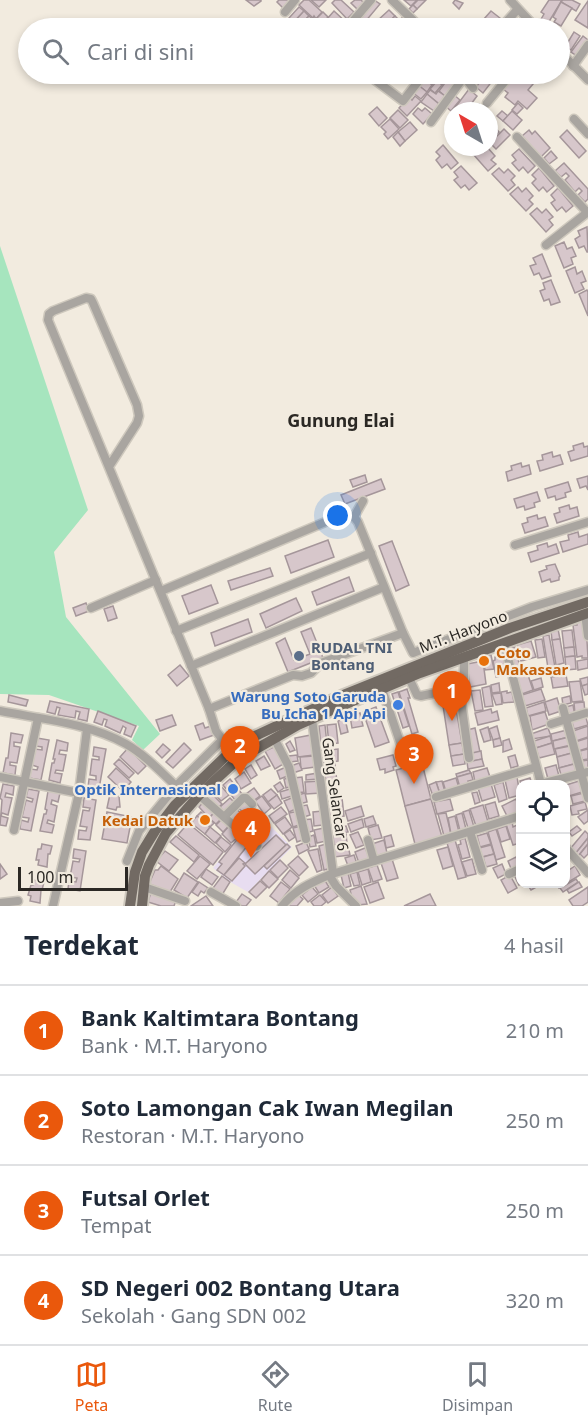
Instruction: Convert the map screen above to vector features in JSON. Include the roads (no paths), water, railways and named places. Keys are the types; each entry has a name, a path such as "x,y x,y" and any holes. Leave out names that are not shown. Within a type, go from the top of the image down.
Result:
{"main road":[{"name":"M.T. Haryono","path":"130,906 135,872 142,852 156,831 175,806 255,736 301,713 419,669 510,628 588,602"},
{"name":"M.T. Haryono","path":"142,906 151,859 166,833 234,756 312,718 408,678 419,669 464,658 586,613"}],"street":[{"path":"285,12 296,0"},
{"path":"356,18 371,0"},
{"path":"392,0 411,18"},
{"path":"510,0 526,18"},
{"path":"510,18 518,10"},
{"path":"573,66 588,45"},
{"path":"570,63 588,80"},
{"path":"380,84 403,101 416,84"},
{"path":"431,122 456,84"},
{"path":"470,84 473,88"},
{"path":"488,102 503,84"},
{"path":"574,119 588,134"},
{"path":"517,137 588,212 546,245"},
{"path":"110,465 137,423 139,416 137,405 93,303 91,299 86,298 53,311 48,317 221,741 234,756"},
{"path":"354,517 363,501"},
{"path":"161,591 334,517 342,514 354,517 419,669"},
{"path":"515,545 588,522"},
{"path":"176,631 371,553"},
{"path":"91,608 156,579"},
{"path":"191,666 384,586"},
{"path":"413,653 532,607 588,590"},
{"path":"586,613 588,636"},
{"path":"209,709 293,675 302,676 311,673 318,665 403,633"},
{"path":"504,643 540,780"},
{"path":"408,678 414,692 421,696 459,687 464,681 464,658"},
{"path":"459,687 469,758"},
{"path":"382,689 403,751"},
{"path":"564,708 585,773 588,798"},
{"path":"0,711 87,729 128,746 146,758 176,786"},
{"path":"551,724 586,713"},
{"path":"14,830 38,718"},
{"name":"Gang Selancar 6","path":"312,718 331,874"},
{"path":"53,906 79,793 87,729"},
{"path":"274,738 289,767 306,839"},
{"path":"127,861 136,835 176,786 221,741"},
{"path":"436,797 536,767"},
{"path":"557,780 585,773"},
{"path":"0,777 79,793"},
{"path":"199,795 256,846"},
{"path":"224,818 243,798 252,804"},
{"path":"282,906 292,893 301,887 331,874 516,817"},
{"path":"470,832 482,870"},
{"path":"368,840 374,861"},
{"path":"570,853 588,873"},
{"path":"509,874 516,870"},
{"path":"331,874 336,886 356,906"},
{"path":"144,887 185,901"},
{"path":"212,891 236,906"},
{"path":"0,903 18,901"}],"place":[{"name":"RUDAL TNI Bontang","path":"299,656"},
{"name":"Coto Makassar","path":"484,661"},
{"name":"Warung Soto Garuda Bu Icha 1 Api Api","path":"398,705"},
{"name":"Bank Kaltimtara Bontang","path":"452,721"},
{"name":"Soto Lamongan Cak Iwan Megilan","path":"240,776"},
{"name":"Futsal Orlet","path":"414,784"},
{"name":"Optik Internasional","path":"233,789"},
{"name":"Kedai Datuk","path":"205,820"},
{"name":"SD Negeri 002 Bontang Utara","path":"251,858"}],"district":[{"name":"Gunung Elai","path":"341,420"}]}
